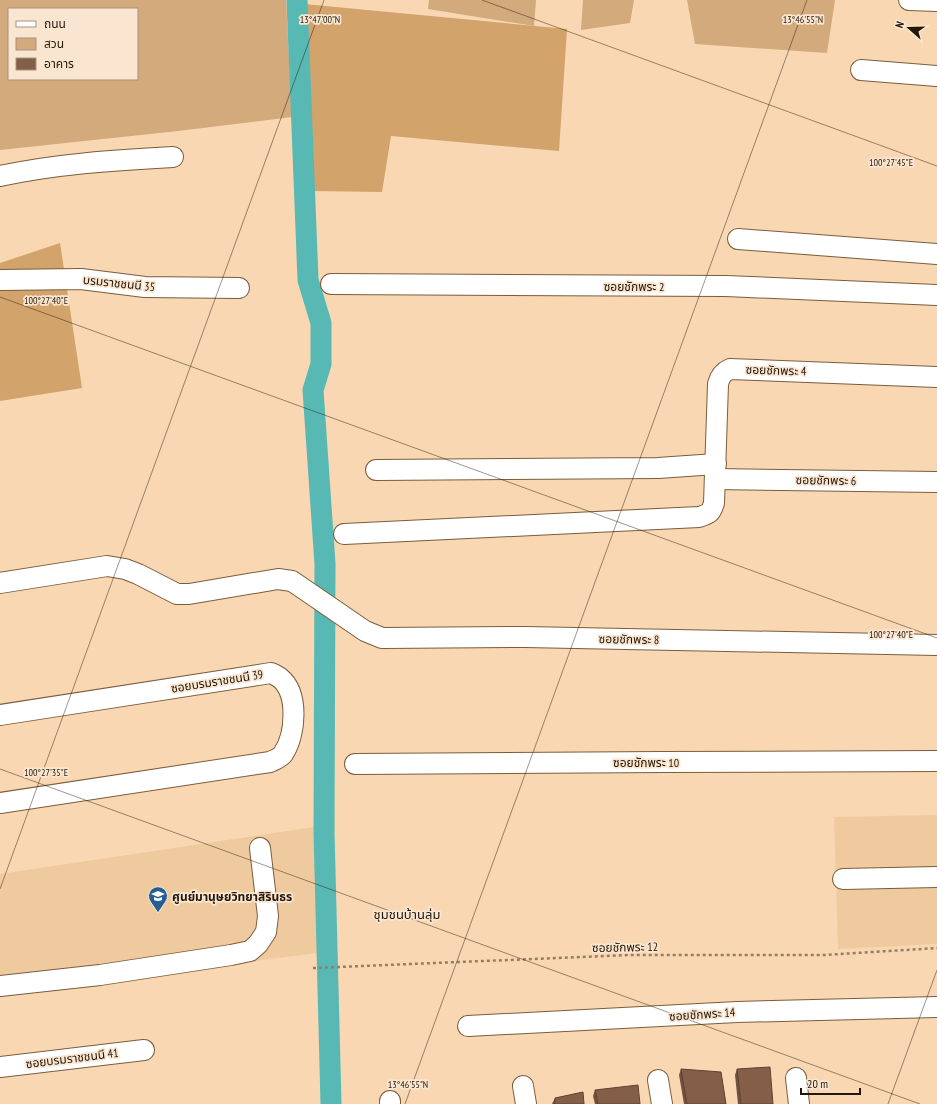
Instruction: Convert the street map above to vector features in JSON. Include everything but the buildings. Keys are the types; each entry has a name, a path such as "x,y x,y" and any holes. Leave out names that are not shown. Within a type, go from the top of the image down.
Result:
{"street":[{"path":"909,0 937,1"},
{"path":"861,70 937,76"},
{"path":"0,176 38,168 89,162 173,157"},
{"path":"738,239 937,254"},
{"name":"บรมราชชนนี 35","path":"0,280 81,279 145,287 239,288"},
{"name":"ซอยชักพระ 2","path":"331,284 726,286 937,295"},
{"name":"ซอยชักพระ 4","path":"716,471 718,384 724,371 730,369 937,377"},
{"name":"ซอยชักพระ 6","path":"376,470 658,468 937,482"},
{"path":"344,534 699,517 708,514 712,509 714,503 716,471"},
{"name":"ซอยชักพระ 8","path":"0,583 107,566 125,569 138,574 177,594 189,594 278,579 292,581 365,631 382,638 532,637 937,645"},
{"name":"ซอยบรมราชชนนี 39","path":"0,715 271,673 279,677 286,685 292,699 293,725 290,741 282,756 270,762 0,803"},
{"name":"ซอยชักพระ 10","path":"355,764 937,761"},
{"path":"0,986 100,975 250,951 258,944 266,932 268,916 260,848"},
{"path":"843,879 937,877"},
{"name":"ซอยชักพระ 14","path":"468,1026 737,1012 937,1007"},
{"name":"ซอยบรมราชชนนี 41","path":"0,1067 144,1050"},
{"path":"796,1078 799,1104"},
{"path":"658,1080 662,1104"}],"path":[{"name":"ซอยชักพระ 12","path":"313,968 630,955 824,955 937,948"}],"shaded area":[{"path":"304,4 567,29 559,151 391,136 382,192 312,191"},
{"path":"60,243 82,388 0,401 0,263"},
{"path":"937,815 937,944 838,949 834,817"},
{"name":"ศูนย์มานุษยวิทยาสิรินธร","path":"314,827 318,953 0,993 0,874"}],"green space":[{"path":"0,0 286,0 292,117 0,150"},
{"path":"429,0 536,0 534,26 428,9"},
{"path":"583,0 634,0 630,23 581,30"},
{"path":"687,0 835,0 827,53 695,44"}],"waterway":[{"path":"297,0 308,280 321,323 321,364 313,390 325,564 324,832 331,1104"}],"place":[{"name":"ศูนย์มานุษยวิทยาสิรินธร","path":"158,913"}],"district":[{"name":"ชุมชนบ้านลุ่ม","path":"407,914"}]}
